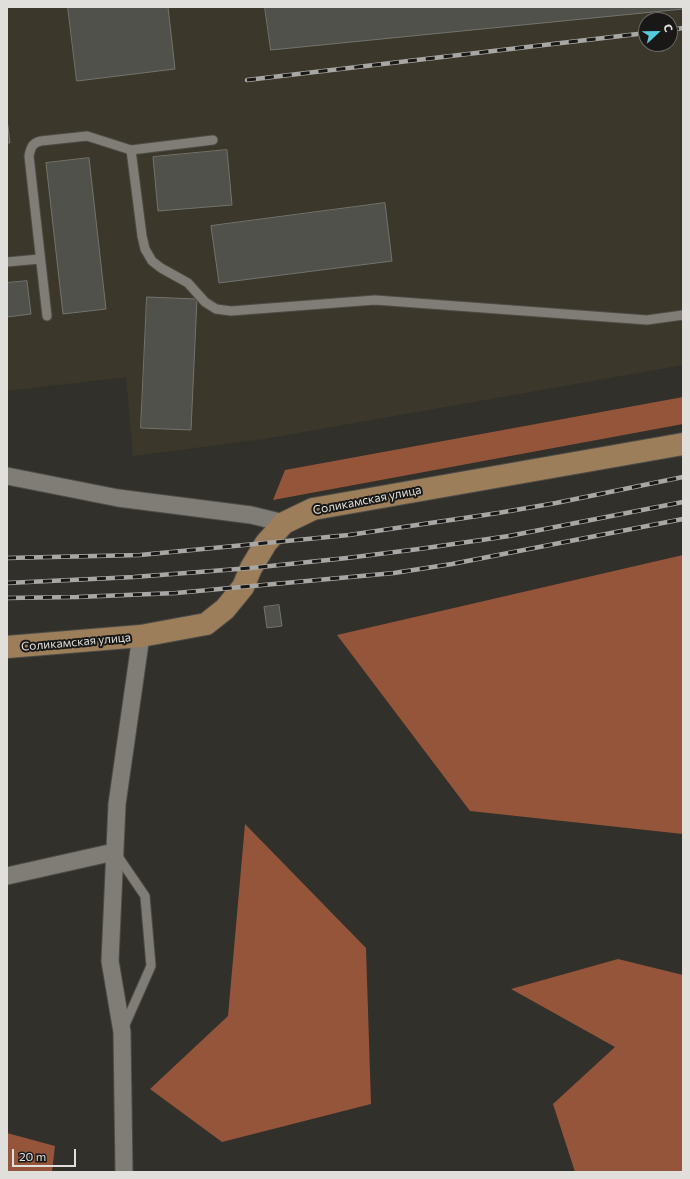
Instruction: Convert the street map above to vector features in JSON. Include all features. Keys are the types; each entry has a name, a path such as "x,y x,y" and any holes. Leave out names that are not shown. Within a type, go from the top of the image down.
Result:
{"main road":[{"name":"Соликамская улица","path":"7,647 141,636 206,624 225,609 243,587 251,568 266,542 284,523 313,509 683,444"}],"street":[{"path":"7,476 118,498 252,515 284,523"},
{"path":"124,1172 122,1032 110,961 117,804 141,636"},
{"path":"7,876 114,852"}],"lane":[{"path":"47,316 29,156 31,147 35,142 87,136 131,150 213,140"},
{"path":"131,150 145,249 152,261 161,268 188,283 205,302 216,309 231,311 375,300 647,320 683,315"},
{"path":"7,262 40,258"},
{"path":"114,852 145,896 151,966 122,1032"}],"shaded area":[{"path":"7,7 683,7 683,365 264,439 133,456 126,377 7,391"},
{"path":"683,397 683,424 273,500 285,470"},
{"path":"683,555 683,834 470,811 337,635"},
{"path":"245,824 366,948 371,1104 222,1142 150,1089 228,1016"},
{"path":"618,959 683,975 683,1172 575,1172 553,1104 615,1047 511,989"},
{"path":"7,1133 55,1146 52,1172 7,1172"}],"building":[{"path":"68,7 168,7 175,69 77,81"},
{"path":"265,7 683,7 683,9 638,12 638,13 271,50"},
{"path":"7,119 10,143 7,143"},
{"path":"227,150 232,205 158,211 153,157"},
{"path":"89,158 106,309 63,314 46,163"},
{"path":"385,203 392,261 219,283 211,226"},
{"path":"27,281 31,314 7,317 7,283"},
{"path":"147,297 197,299 191,430 141,428"},
{"path":"279,605 282,626 267,628 264,607"}],"railway":[{"path":"678,29 683,28"},
{"path":"247,80 638,34"},
{"path":"7,558 140,555 349,535 556,503 683,477"},
{"path":"7,583 134,577 251,568 347,558 509,536 683,502"},
{"path":"7,598 176,593 394,573 452,564 683,519"}]}
